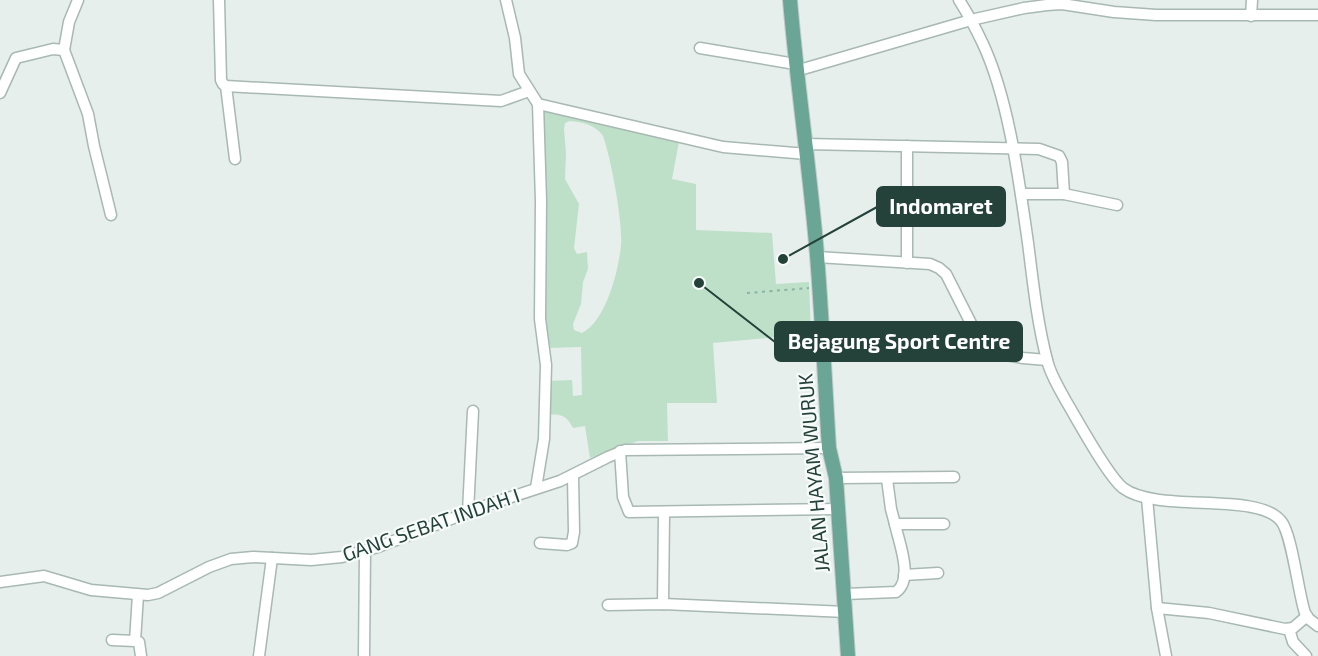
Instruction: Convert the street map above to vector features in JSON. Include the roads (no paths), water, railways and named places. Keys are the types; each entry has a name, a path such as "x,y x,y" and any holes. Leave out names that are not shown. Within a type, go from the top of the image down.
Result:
{"main road":[{"name":"JALAN HAYAM WURUK","path":"790,0 795,67 817,257 829,448 836,478 848,656"}],"street":[{"path":"78,0 69,22 64,50 88,114 111,215"},
{"path":"219,0 221,80 226,86 235,159"},
{"path":"506,0 515,38 519,74 538,104 542,201 540,320 546,365 544,439 536,489"},
{"path":"960,0 984,46 1001,95 1021,194 1047,360 1066,400 1112,476 1124,488 1147,498 1250,508 1274,515 1284,528 1307,616 1318,626"},
{"path":"1251,16 1252,0"},
{"path":"700,48 795,67 971,20 1024,8 1062,4 1114,12 1156,15 1318,15"},
{"path":"0,93 16,58 53,49 64,50"},
{"path":"226,86 501,100 530,91"},
{"path":"538,104 723,147 806,149 907,146 1039,149 1059,156 1062,162 1065,194"},
{"path":"907,146 907,263"},
{"path":"1021,194 1065,194 1117,205"},
{"path":"817,257 930,264 939,268 946,274 985,351"},
{"path":"821,328 852,328 1047,360"},
{"path":"468,512 472,411"},
{"name":"GANG SEBAT INDAH I","path":"0,582 44,576 91,590 138,595 158,593 224,561 238,557 324,560 364,551 573,476 620,452 637,449 829,448"},
{"path":"620,452 623,497 629,513 838,510"},
{"path":"540,543 567,545 572,543 574,532 573,476"},
{"path":"836,478 954,477"},
{"path":"844,594 896,592 901,588 904,575 887,479"},
{"path":"1147,498 1157,608 1166,656"},
{"path":"663,604 664,513"},
{"path":"895,524 944,524"},
{"path":"364,551 364,656"},
{"path":"259,656 272,558"},
{"path":"904,575 938,573"},
{"path":"135,641 138,595"},
{"path":"608,605 663,604 846,612"},
{"path":"1157,608 1209,613 1285,629 1301,623 1307,616"},
{"path":"1290,628 1293,642 1306,656"},
{"path":"112,640 139,642 141,656"}],"place":[{"name":"Indomaret","path":"783,259"},
{"name":"Bejagung Sport Centre","path":"699,283"}]}
